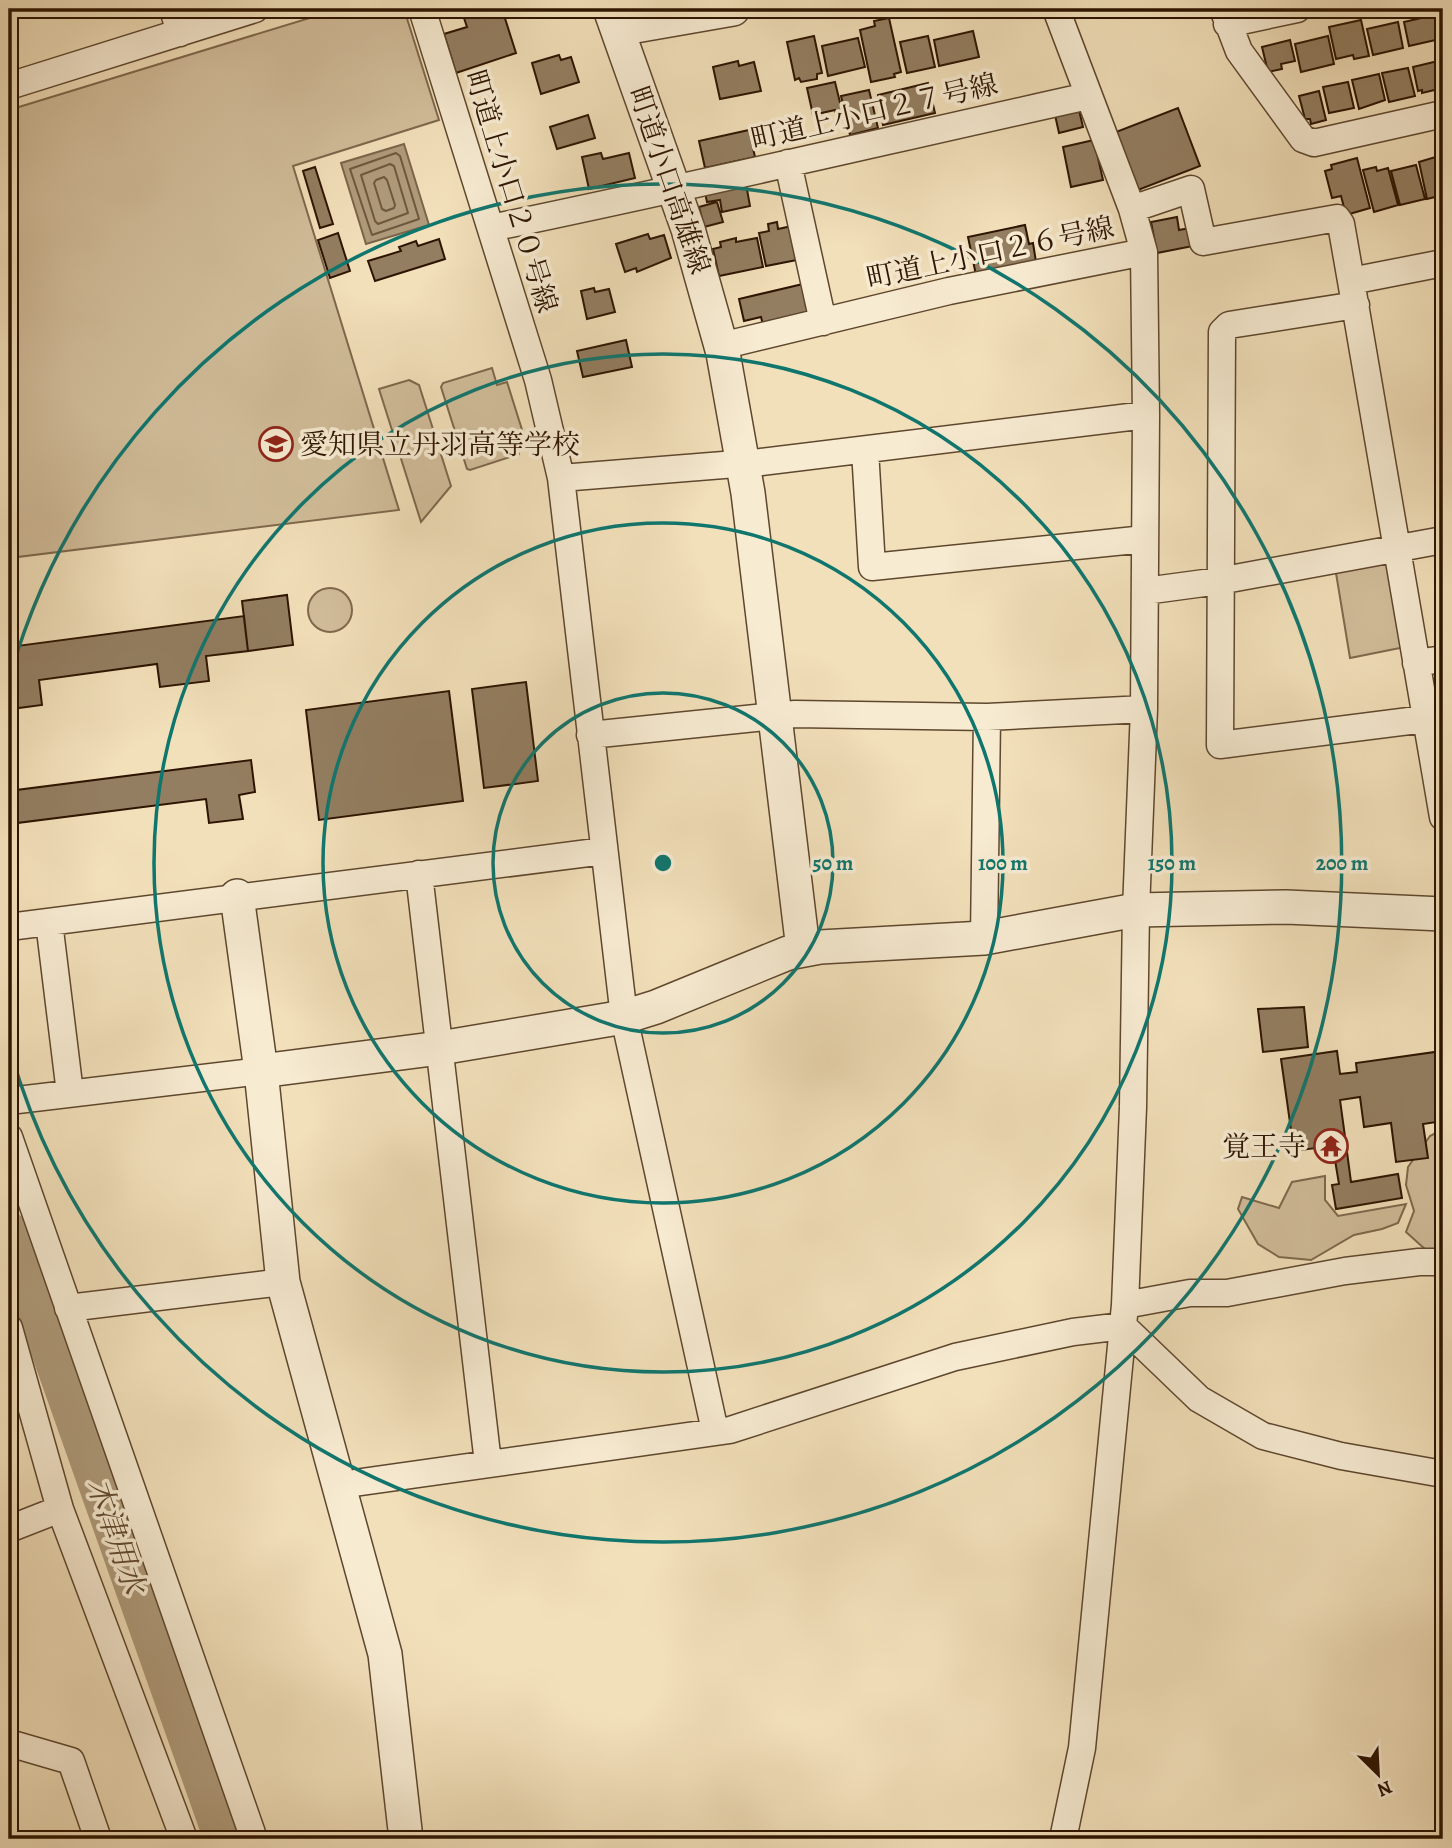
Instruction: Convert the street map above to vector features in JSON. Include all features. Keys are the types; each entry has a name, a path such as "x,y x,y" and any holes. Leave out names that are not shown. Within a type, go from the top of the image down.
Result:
{"street":[{"path":"9,86 176,21 255,9"},
{"name":"町道上小口２０号線","path":"422,9 541,393 561,478 624,1017 715,1431"},
{"path":"614,19 733,9"},
{"name":"町道上小口２６号線","path":"722,349 949,291 1144,252 1132,209 1056,9"},
{"path":"1297,9 1225,17 1245,60 1303,139 1314,143 1443,114"},
{"name":"町道小口高雄線","path":"614,19 674,188 703,277 722,349 744,463 803,949"},
{"name":"町道上小口２７号線","path":"491,228 653,195 674,188 1088,96"},
{"path":"788,163 823,322"},
{"path":"1132,209 1191,189 1203,242 1337,218 1341,224 1399,548 1443,816"},
{"path":"1063,1839 1082,1748 1124,1316 1133,1107 1136,910 1144,709 1144,252"},
{"path":"1425,719 1220,745 1222,332 1229,325 1353,293 1443,263"},
{"path":"561,478 865,450 1146,415"},
{"path":"865,450 872,567 1145,539"},
{"path":"1145,591 1219,581 1443,540"},
{"path":"1416,663 1443,659"},
{"path":"590,735 776,715 987,717 1144,709"},
{"path":"984,937 987,717"},
{"path":"9,927 604,851"},
{"path":"419,874 488,1463"},
{"path":"237,896 261,1071 284,1282 385,1654 406,1839"},
{"path":"9,1101 440,1048 624,1017 656,1007 772,958 803,949 984,937 1136,910 1286,907 1443,914"},
{"path":"49,922 70,1093"},
{"path":"9,1137 254,1839"},
{"path":"340,1485 730,1430 955,1357 1073,1332 1190,1293 1227,1293 1345,1271 1419,1262 1443,1262"},
{"path":"68,1308 284,1282"},
{"path":"1124,1316 1199,1399 1263,1436 1341,1456 1443,1474"},
{"path":"9,1328 60,1509 184,1839"},
{"path":"9,1530 60,1509"},
{"path":"9,1743 71,1761 98,1839"}],"shaded area":[{"path":"339,9 404,9 439,120 293,166 399,510 9,558 9,110"},
{"path":"492,368 497,385 507,382 523,433 513,437 519,454 470,470 467,469 441,387 443,383"},
{"path":"409,380 419,385 451,486 421,522 379,389"},
{"path":"1380,560 1391,565 1405,647 1350,658 1335,567"},
{"path":"330,588 346,594 352,610 346,626 330,632 314,626 308,610 314,594"},
{"path":"1443,1129 1443,1250 1426,1250 1406,1232 1414,1211 1406,1185 1408,1167 1430,1136"},
{"path":"1325,1176 1325,1200 1338,1216 1406,1204 1398,1223 1354,1235 1311,1260 1279,1257 1258,1244 1238,1209 1242,1197 1279,1208 1292,1182"}],"water":[{"path":"404,144 429,225 366,244 341,163"}],"building":[{"path":"461,9 502,9 516,53 456,73 444,34 467,27"},
{"path":"1433,10 1440,39 1409,46 1404,22 1421,18 1419,13"},
{"path":"889,18 901,72 894,74 895,77 871,82 860,30 875,26 874,21"},
{"path":"1361,20 1369,56 1354,59 1353,55 1336,59 1329,27"},
{"path":"1398,22 1403,48 1373,55 1367,29"},
{"path":"973,31 979,57 939,66 934,40"},
{"path":"814,36 822,73 817,74 817,79 801,82 799,78 795,80 787,42"},
{"path":"928,36 935,67 907,73 900,42"},
{"path":"1328,36 1334,64 1301,72 1295,44"},
{"path":"858,38 865,67 828,76 822,46"},
{"path":"1290,40 1295,61 1281,64 1282,69 1268,72 1262,47"},
{"path":"559,55 561,60 571,57 579,82 541,94 532,63"},
{"path":"738,61 739,66 754,62 761,91 720,99 713,67"},
{"path":"1438,61 1443,88 1422,93 1422,90 1418,91 1413,67"},
{"path":"1408,68 1415,96 1389,102 1382,73"},
{"path":"1379,74 1385,100 1359,109 1352,80"},
{"path":"835,82 844,119 838,120 835,110 813,115 807,88"},
{"path":"1348,82 1354,108 1329,113 1323,87"},
{"path":"928,83 935,113 883,125 878,95"},
{"path":"869,90 878,128 850,135 841,96"},
{"path":"1319,91 1326,120 1311,124 1310,119 1305,119 1299,96"},
{"path":"1178,108 1200,166 1138,190 1116,132"},
{"path":"1079,110 1083,127 1059,133 1055,115"},
{"path":"588,115 595,138 557,149 550,127"},
{"path":"749,130 755,157 705,168 699,141"},
{"path":"1094,140 1103,180 1071,187 1063,147"},
{"path":"601,153 603,159 629,153 635,178 589,189 582,157"},
{"path":"1442,155 1443,195 1427,199 1419,162"},
{"path":"1357,158 1370,208 1346,215 1341,196 1332,198 1325,171 1332,169 1331,165"},
{"path":"1416,165 1425,199 1400,205 1391,171"},
{"path":"315,167 333,224 320,228 303,171"},
{"path":"1376,167 1377,171 1388,168 1398,205 1374,212 1363,170"},
{"path":"746,184 750,206 722,212 720,200 707,202 705,193"},
{"path":"717,202 723,222 704,227 699,207"},
{"path":"1177,217 1179,230 1190,228 1193,246 1157,253 1151,222"},
{"path":"777,222 778,229 792,226 802,259 766,266 759,233 769,231 768,224"},
{"path":"1025,225 1029,244 1033,243 1036,262 976,275 968,237"},
{"path":"338,233 350,271 330,278 318,240"},
{"path":"648,234 650,239 664,235 671,258 637,272 636,268 625,272 616,244"},
{"path":"736,238 736,242 757,238 763,267 719,276 713,249 721,247 720,242"},
{"path":"439,239 445,259 375,281 368,261 401,251 399,247 416,241 418,246"},
{"path":"803,284 810,314 763,325 761,317 744,321 739,299"},
{"path":"594,288 595,292 609,289 615,312 587,319 581,291"},
{"path":"626,340 632,367 583,377 577,351"},
{"path":"287,595 293,645 248,651 242,601"},
{"path":"244,616 248,651 206,656 209,681 160,687 157,664 39,680 42,705 11,709 9,647"},
{"path":"526,682 538,781 484,788 472,689"},
{"path":"449,691 463,801 319,820 306,710"},
{"path":"251,760 255,792 239,795 243,819 209,823 206,799 9,824 9,791"},
{"path":"1304,1007 1308,1047 1263,1052 1258,1009"},
{"path":"1337,1051 1340,1074 1357,1072 1356,1063 1435,1052 1443,1121 1423,1124 1428,1158 1396,1162 1391,1123 1364,1127 1360,1097 1340,1100 1346,1144 1294,1151 1281,1059"},
{"path":"1347,1152 1351,1182 1398,1174 1402,1198 1336,1209 1332,1185 1339,1184 1334,1154"}],"waterway":[{"name":"木津用水","path":"9,1232 224,1839"}],"place":[{"name":"愛知県立丹羽高等学校","path":"276,444"},
{"name":"覚王寺","path":"1331,1146"}]}
